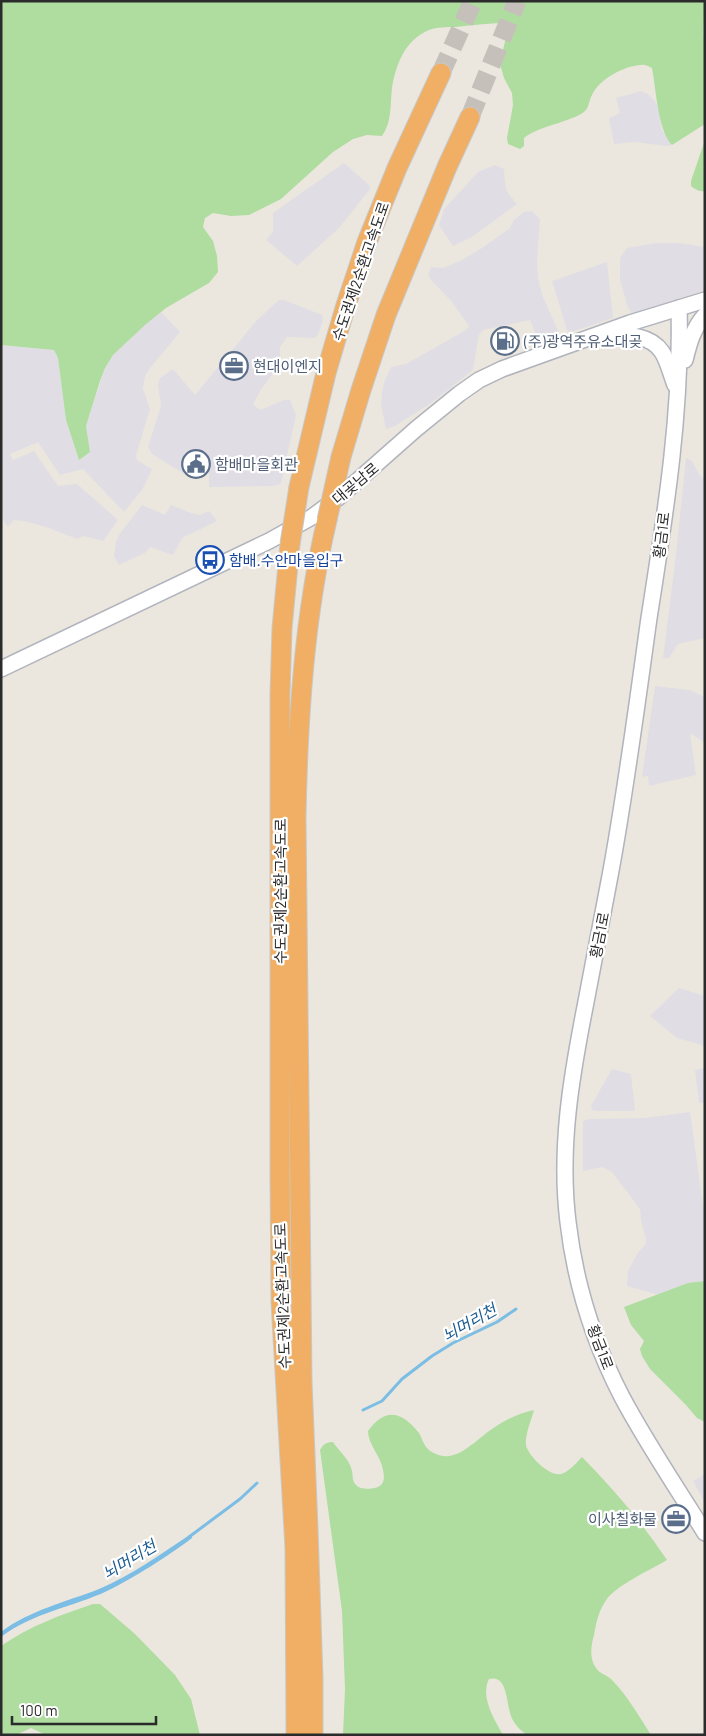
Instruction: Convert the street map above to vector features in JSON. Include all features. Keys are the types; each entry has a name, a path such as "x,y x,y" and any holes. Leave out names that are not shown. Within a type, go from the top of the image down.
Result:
{"highway":[{"name":"수도권제2순환고속도로","path":"296,1735 294,1548 281,1302 280,694 282,628 290,544 299,487 326,373 367,242 397,168 441,74"},
{"name":"수도권제2순환고속도로","path":"313,1735 313,1678 302,1381 296,816 297,746 302,683 320,549 341,457 386,315 447,167 470,117"}],"street":[{"name":"대곶남로","path":"1,669 260,546 312,517 339,497 416,428 479,380 502,369 630,323 705,300"},
{"name":"황금1로","path":"679,308 680,343 677,391 660,549 623,802 578,1041 569,1099 564,1171 568,1222 575,1264 586,1307 602,1354 622,1397 705,1533"},
{"path":"677,391 693,335 705,315"},
{"path":"601,334 632,335 647,340 656,346 662,352 677,391"}],"shaded area":[{"path":"641,91 648,94 654,100 659,109 662,130 672,145 635,142 614,144 609,118 620,113 616,98"},
{"path":"344,163 369,185 370,189 339,228 297,266 266,240 273,232 273,213"},
{"path":"495,165 504,169 507,192 517,204 472,237 453,246 439,225 444,209 478,172"},
{"path":"532,211 540,219 537,260 538,278 543,297 560,335 539,343 530,320 483,330 479,335 473,370 431,403 395,426 386,429 381,405 382,392 391,367 406,364 466,330 469,326 452,302 431,280 428,275 431,267 443,268 460,261 510,228 514,220 524,212"},
{"path":"656,243 679,243 705,247 705,290 632,314 627,305 620,280 620,258 627,248"},
{"path":"607,262 613,318 568,333 552,281"},
{"path":"279,300 284,300 322,315 323,320 318,335 314,338 287,337 280,347 280,364 253,404 260,410 284,400 290,400 296,415 281,483 271,486 209,487 209,470 192,452 183,473 152,454 148,447 161,406 158,385 160,378 173,369 195,395 257,320"},
{"path":"161,312 180,332 145,376 143,388 150,409 136,455 137,460 152,469 142,490 124,512 83,469 60,475 38,442 10,454 13,460 34,451 58,486 77,484 118,520 103,541 83,536 77,539 24,521 14,520 8,527 1,517 1,345 54,350 58,358 66,420 79,460 90,452 86,426 105,368 113,355"},
{"path":"686,458 692,461 699,474 705,480 705,638 678,644 669,658 663,658 675,563"},
{"path":"142,505 165,515 171,505 200,515 209,511 217,521 182,538 173,555 150,547 145,553 119,565 114,556 116,542 119,535"},
{"path":"655,686 690,690 705,697 705,741 690,733 696,775 649,786 648,776 642,777"},
{"path":"679,988 705,996 705,1046 677,1038 650,1016"},
{"path":"705,1068 705,1103 699,1103 695,1070"},
{"path":"612,1069 631,1074 635,1111 592,1110 591,1106"},
{"path":"690,1112 705,1220 705,1281 688,1283 659,1295 627,1286 628,1271 637,1254 645,1245 646,1239 640,1209 612,1172 602,1167 583,1171 583,1121 589,1119 644,1118"},
{"path":"705,1474 705,1503 693,1481"}],"green space":[{"path":"1,1 705,1 705,124 672,145 667,139 661,120 652,68 646,65 634,66 613,74 600,84 595,89 584,112 530,134 524,138 524,146 520,149 508,144 507,138 513,105 512,93 504,78 500,64 509,23 439,28 421,34 408,46 399,62 392,88 388,125 382,136 367,135 353,139 333,152 281,199 249,215 231,216 213,213 205,218 203,227 213,241 217,256 218,272 209,283 166,308 113,355 100,381 86,426 90,452 79,460 66,420 58,358 54,350 1,345"},
{"path":"705,140 705,191 703,191 691,186 691,181"},
{"path":"705,1281 705,1422 697,1418 650,1369 640,1349 644,1341 631,1325 624,1307 688,1283"},
{"path":"534,1410 527,1432 526,1445 535,1460 551,1472 561,1474 570,1469 582,1457 627,1507 667,1560 618,1588 607,1599 598,1616 591,1647 592,1660 596,1668 611,1679 622,1692 651,1735 527,1735 514,1722 511,1716 503,1685 500,1681 489,1679 486,1693 489,1708 503,1735 343,1735 345,1689 342,1611 321,1448 329,1442 333,1442 349,1463 356,1485 365,1489 373,1488 381,1485 384,1476 382,1465 370,1441 368,1431 374,1423 387,1415 400,1416 413,1426 430,1450 441,1456 450,1456 463,1451 504,1421"},
{"path":"93,1604 100,1604 135,1634 175,1675 191,1699 200,1735 46,1735 31,1728 16,1735 1,1735 1,1646 46,1622"}],"water":[{"path":"191,1534 192,1538 183,1545 117,1586 94,1597 39,1616 1,1637 1,1632 12,1624 48,1607 99,1589 123,1577"}],"waterway":[{"name":"뇌머리천","path":"363,1410 382,1401 402,1379 432,1356 453,1343 497,1322 516,1309"},
{"name":"뇌머리천","path":"189,1537 240,1499 257,1483"}],"tunnel":[{"path":"441,73 473,1"},
{"path":"470,117 517,1"}],"place":[{"name":"(주)광역주유소대곶","path":"505,341"},
{"name":"현대이엔지","path":"234,366"},
{"name":"함배마을회관","path":"196,464"},
{"name":"함배.수안마을입구","path":"210,560"},
{"name":"이사칠화물","path":"676,1519"}]}
